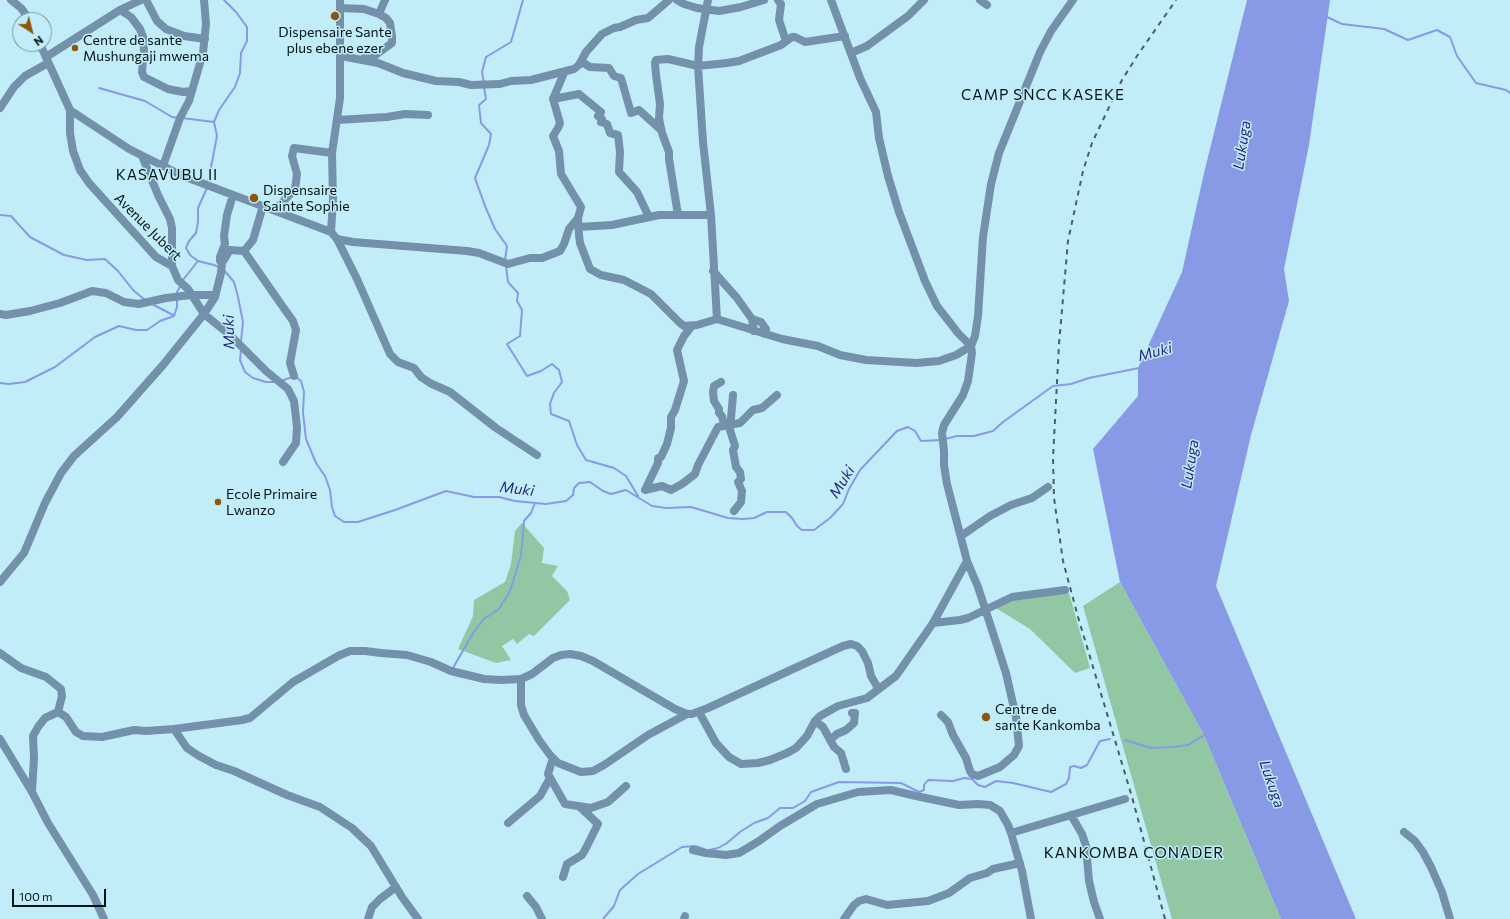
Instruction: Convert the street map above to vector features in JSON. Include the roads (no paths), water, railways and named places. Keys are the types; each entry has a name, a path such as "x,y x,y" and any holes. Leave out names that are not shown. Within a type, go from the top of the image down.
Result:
{"street":[{"path":"11,0 24,12"},
{"path":"0,108 14,87 25,76 120,10 141,0"},
{"path":"146,0 157,21 166,29 184,36 206,38"},
{"path":"163,166 180,118 189,101 202,59 206,38 206,9 204,0"},
{"path":"379,14 385,0"},
{"path":"340,56 358,58 384,65 403,73 436,81 459,82 471,85 500,84 511,81 531,80 574,70 582,62 586,52 602,34 636,20 648,18 669,0"},
{"path":"677,0 684,4 705,10 719,11 741,7 764,0"},
{"path":"708,0 699,47 698,66 703,142 711,215 716,319"},
{"path":"778,0 781,4 779,20 786,41"},
{"path":"831,0 860,78 876,112 879,138 888,176 899,212 925,281 937,306 970,346 972,353 968,381 963,395 944,425 942,433 944,465 947,484 967,561 978,587 1006,673 1016,717 1019,746 1014,755 1000,767 978,776 972,774 963,750 953,735 948,722 941,715"},
{"path":"851,53 867,46 908,16 924,0"},
{"path":"980,0 988,4"},
{"path":"564,73 553,99 560,123 553,136 559,151 561,174 581,207 578,222 580,243 590,270 601,275 624,280 651,294 684,326 692,326 716,319 782,339 818,346 840,355 866,360 916,363 939,361 956,355 970,346 975,336 987,207 999,153 1040,52 1051,31 1073,0"},
{"path":"331,232 333,200 332,153 340,98 340,4 379,14 386,18 390,23 392,43 374,56 358,58"},
{"path":"120,10 131,17 140,29 143,37 144,50 142,72 144,77 168,89 183,92 191,91"},
{"path":"678,215 668,152 659,118 660,104 656,75 656,60 668,59 698,66 739,61 780,45 795,37 805,42 845,36"},
{"path":"384,65 388,47"},
{"name":"Avenue Jubert","path":"44,52 70,110 70,132 73,151 80,170 101,198 156,257 172,266 178,280 189,292 204,314 231,336 266,371 288,389 294,401 297,426 296,443 282,462"},
{"path":"582,62 590,67 609,68 614,76 621,78 631,113 639,110 661,130"},
{"path":"553,99 579,94 601,112 598,116 602,119 601,122 606,124 610,133 618,135 620,152 619,172 637,192 649,217"},
{"path":"70,110 142,156 183,176 331,232 337,239 390,354 398,362 414,368 421,377 430,383 450,392 506,436 537,455"},
{"path":"337,120 387,117 405,114 428,115"},
{"path":"275,210 295,189 297,174 292,156 294,148 332,153"},
{"path":"142,156 170,219 172,228 172,266"},
{"path":"0,582 24,553 45,503 61,473 79,452 118,417 163,365 204,314 214,297 221,273 222,263 227,247 224,236 227,215 233,195"},
{"path":"244,251 253,240 263,206"},
{"path":"337,239 353,242 467,251 479,253 508,264 530,258 542,258 560,251 569,229 578,222 612,225 649,217 711,215"},
{"path":"227,247 244,251 293,321 296,330 290,363 294,376"},
{"path":"713,271 737,298 752,319 754,331"},
{"path":"0,314 30,311 60,303 92,291 106,293 124,302 139,304 189,292 212,295 214,297"},
{"path":"752,319 761,322 766,329 765,334"},
{"path":"692,326 684,336 677,350 684,380 675,410 671,417 671,428 667,444 662,457 658,458 658,463 645,490 662,486 671,490 682,484 695,474 698,465 718,427 740,423 753,410 762,408 777,395"},
{"path":"721,382 714,386 714,402 719,409 718,413 722,416 727,425 735,446 733,450 736,468 740,472 741,479 738,482 742,491 742,502 734,511"},
{"path":"727,425 733,395"},
{"path":"961,536 996,513 1032,498 1048,487"},
{"path":"699,712 716,743 729,757 741,764 758,763 770,760 796,748 807,736 814,722 820,716 838,706 867,698 878,688 896,676 933,623 967,561"},
{"path":"933,623 968,618 984,609 1012,597 1065,590"},
{"path":"521,679 521,705 524,715 539,740 558,762 581,772 592,771 618,757 648,735 686,714 699,712 836,649 851,644 858,646 862,651 868,663 871,676 878,688"},
{"path":"58,712 66,717 76,732 83,736 102,737 134,730 146,731 174,729 233,722 250,718 293,682 338,656 350,651 365,651 407,655 431,662 451,671 484,679 521,679 532,674 553,658 570,654 581,656 593,661 686,714"},
{"path":"0,653 21,668 46,678 61,690 62,696 58,712"},
{"path":"32,792 34,758 33,736 38,726 45,718 58,712"},
{"path":"830,740 837,734 846,730 854,722 855,713 852,712"},
{"path":"814,722 823,727 834,747 841,753 846,769"},
{"path":"174,729 187,748 199,756 216,765 234,771 287,795 320,807 352,828 371,846 418,919"},
{"path":"0,738 32,792 48,824 93,895 104,919"},
{"path":"553,758 548,774 565,804 591,808 608,802 626,786"},
{"path":"508,823 540,796 550,778"},
{"path":"694,850 706,854 726,855 739,853 759,842 780,826 817,804 858,792 891,790 959,804 990,805 1000,811 1008,824 1020,863 1031,919"},
{"path":"1011,833 1126,799"},
{"path":"563,877 567,864 582,855 598,824 579,806"},
{"path":"1071,815 1082,834 1086,846 1089,880 1100,919"},
{"path":"1404,832 1415,841 1432,867 1442,892 1450,919"},
{"path":"844,919 854,904 859,901 866,899 887,905 928,902 949,893 970,878 987,873 993,869 1020,863"},
{"path":"368,919 372,907 396,887"},
{"path":"527,896 536,907 542,919"}],"water":[{"name":"Lukuga","path":"1247,0 1330,0 1309,145 1284,269 1289,301 1251,435 1216,586 1356,919 1281,919 1204,735 1120,582 1093,449 1138,396 1138,368 1182,272 1204,173"}],"waterway":[{"name":"Muki","path":"208,183 217,136 214,122 219,110 235,87 240,73 241,53 247,41 247,27 236,12 224,0"},
{"path":"484,83 482,72 486,57 511,42 523,0"},
{"path":"1325,16 1342,24 1384,29 1408,40 1437,30 1450,37 1457,56 1476,83 1506,90 1510,93"},
{"path":"484,87 486,99 479,105 481,123 491,134 489,145 475,178 495,229 507,246 505,260"},
{"path":"99,88 145,101 172,117 178,118"},
{"path":"182,118 214,122"},
{"name":"Muki","path":"207,188 198,208 196,233 189,241 186,248 190,255 198,261 219,267"},
{"path":"0,215 11,216 30,237 64,255 87,260 105,259 118,271 133,290 145,300"},
{"path":"182,281 198,261"},
{"path":"506,266 508,282 518,293 517,301 522,310 520,336 507,344 527,376 541,371 552,364 559,370 562,382 554,393 550,404 551,414 569,421 577,445 586,460 614,468 626,476 638,496"},
{"name":"Muki","path":"224,270 234,282 238,297 243,322 241,341"},
{"path":"177,295 181,285"},
{"path":"0,383 9,384 25,382 55,367 95,337 119,326 136,330 147,330 160,321 174,316 177,307 177,300"},
{"path":"150,303 173,315"},
{"name":"Muki","path":"241,350 240,360 245,372 253,378 266,382 275,382"},
{"name":"Muki","path":"945,439 957,436 974,436 993,431 1053,386 1071,384 1089,378 1139,368"},
{"name":"Muki","path":"281,381 292,377"},
{"name":"Muki","path":"296,377 301,381 304,392 303,413 306,439 316,463 325,476 330,490 332,507 335,516 344,522 358,522 446,491 474,497 499,497 515,501 546,504 566,501 573,495 574,488 579,483 590,482 603,491 611,494 626,490 652,506 666,508 691,507 728,518 754,518 767,512 786,512 802,530 814,530 830,518 843,504 849,489 860,470 897,431 908,427 915,431 921,441 941,440"},
{"path":"453,668 473,633 484,619 499,609 510,591 521,556 524,521 531,513 535,503"},
{"path":"1125,740 1151,748 1174,747 1188,745 1206,734"},
{"path":"709,850 718,848 727,843 740,832 754,823 768,818 780,808 793,808 805,801 811,792 839,782 901,783 919,792 924,790 924,785 928,780 953,781 964,778 972,779 978,785 985,787 996,781 1013,783 1051,792 1066,784 1069,778 1070,767 1074,766 1081,768 1087,765 1100,741 1110,739"},
{"path":"603,919 614,906 620,890 638,874 682,847 695,846 704,849"}],"railway":[{"path":"1165,919 1132,797 1078,617 1063,561 1054,498 1053,458 1059,344 1068,241 1083,171 1092,143 1122,80 1176,0"}],"place":[{"name":"Dispensaire Sante plus ebene ezer","path":"335,16"},
{"name":"Centre de sante Mushungaji mwema","path":"75,48"},
{"name":"Dispensaire Sainte Sophie","path":"254,198"},
{"name":"Ecole Primaire Lwanzo","path":"218,502"},
{"name":"Centre de sante Kankomba","path":"986,717"}],"district":[{"name":"CAMP SNCC KASEKE","path":"1043,95"},
{"name":"KASAVUBU II","path":"167,175"},
{"name":"KANKOMBA CONADER","path":"1134,853"}]}
